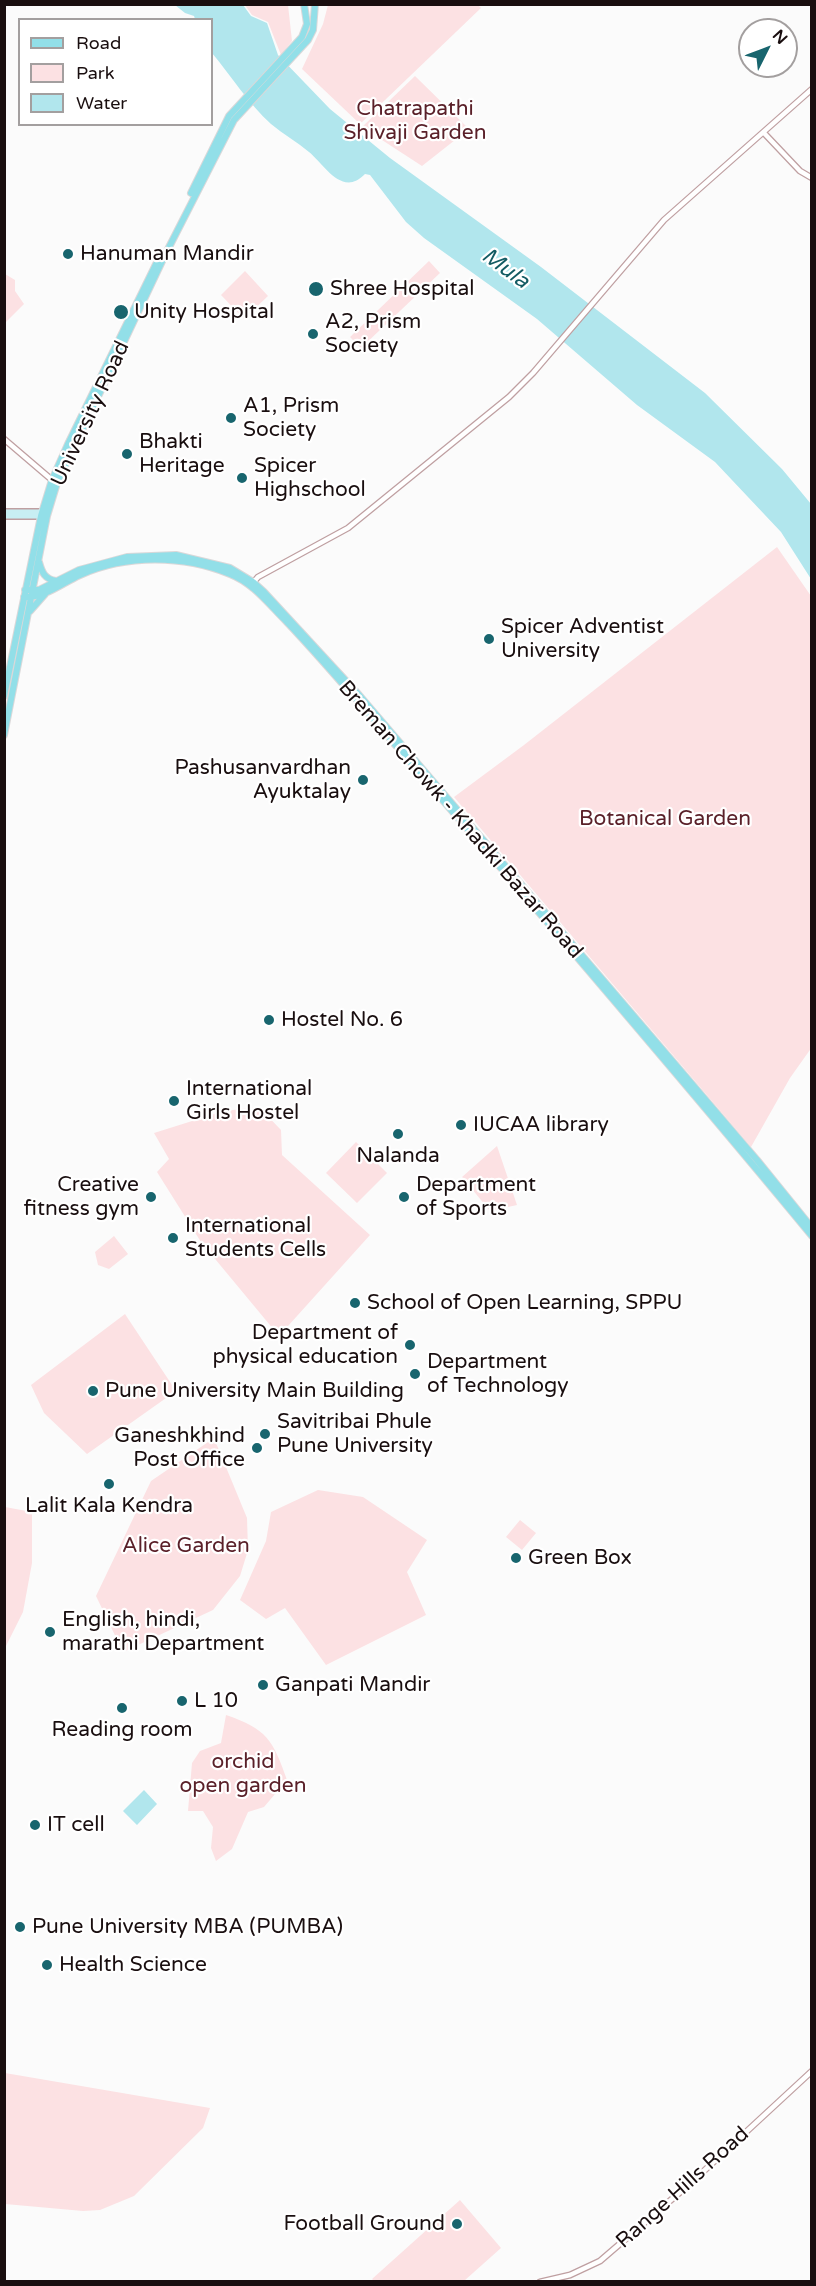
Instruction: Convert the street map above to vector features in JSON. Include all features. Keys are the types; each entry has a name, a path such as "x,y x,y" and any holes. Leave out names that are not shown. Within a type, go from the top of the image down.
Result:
{"main road":[{"path":"296,51 307,24 304,4"},
{"path":"296,51 314,30 315,4"},
{"name":"University Road","path":"4,696 44,514 54,482 217,148 229,116 237,111 296,51"},
{"path":"4,514 44,514"},
{"name":"University Road","path":"4,735 29,612 28,594 39,559 44,514"},
{"name":"Breman Chowk - Khadki Bazar Road","path":"28,594 79,570 114,559 145,555 176,557 228,573 252,584 356,698 812,1228"},
{"name":"Breman Chowk - Khadki Bazar Road","path":"28,594 48,591 81,574 102,567 176,557"},
{"path":"39,559 44,575 49,580 56,581"},
{"path":"29,612 48,591"},
{"name":"Breman Chowk - Khadki Bazar Road","path":"755,1162 811,1236"}],"street":[{"path":"252,584 348,528 509,396 533,373 673,210 764,133 812,88"},
{"path":"764,133 800,171 812,178"},
{"path":"4,438 54,482"},
{"name":"Range Hills Road","path":"540,2282 570,2275 600,2261 693,2181 812,2071"}],"green space":[{"path":"245,5 288,5 292,41 281,55 268,22 252,15"},
{"path":"328,5 478,5 481,8 360,124 302,69 323,24"},
{"name":"Chatrapathi Shivaji Garden","path":"415,76 469,129 422,166 362,127"},
{"path":"429,261 440,273 361,348 350,337"},
{"path":"245,271 268,296 244,319 221,295"},
{"path":"5,274 15,280 15,291 24,304 5,323"},
{"name":"Botanical Garden","path":"777,547 811,596 812,1047 790,1078 751,1147 454,797"},
{"path":"259,1107 281,1130 282,1155 370,1235 279,1336 201,1242 157,1172 169,1159 154,1133 224,1111"},
{"path":"356,1142 387,1173 357,1203 326,1173"},
{"path":"497,1146 517,1205 490,1211 462,1177"},
{"path":"114,1236 128,1254 109,1269 98,1265 95,1252"},
{"path":"125,1314 176,1391 87,1454 44,1413 31,1385"},
{"name":"Alice Garden","path":"214,1438 247,1518 248,1550 240,1576 213,1610 123,1652 96,1596 151,1481"},
{"path":"318,1490 363,1497 427,1540 407,1572 426,1615 326,1665 285,1608 266,1619 240,1600 266,1541 271,1512"},
{"path":"5,1507 32,1512 32,1563 23,1612 5,1648"},
{"path":"520,1520 536,1533 522,1550 506,1537"},
{"name":"orchid open garden","path":"226,1715 251,1725 267,1738 287,1780 264,1807 248,1812 232,1849 216,1861 211,1848 213,1827 203,1811 188,1811 192,1763 200,1751 221,1743"},
{"path":"4,2073 210,2108 203,2128 134,2196 100,2210 83,2211 5,2204"},
{"name":"Football Ground","path":"460,2200 501,2248 464,2281 374,2281 372,2279"}],"water":[{"name":"Mula","path":"175,5 243,5 251,16 267,23 278,55 330,109 390,158 541,267 705,393 782,469 811,504 811,579 781,532 715,462 637,405 537,319 424,238 406,222 370,175 365,174 349,182 341,181 327,171 309,152 271,124 213,54 213,18 195,18"},
{"path":"144,1790 157,1804 137,1825 123,1811"}],"place":[{"name":"Hanuman Mandir","path":"68,254"},
{"name":"Shree Hospital","path":"316,289"},
{"name":"Unity Hospital","path":"121,312"},
{"name":"A2, Prism Society","path":"313,334"},
{"name":"A1, Prism Society","path":"231,418"},
{"name":"Bhakti Heritage","path":"127,454"},
{"name":"Spicer Highschool","path":"242,478"},
{"name":"Spicer Adventist University","path":"489,639"},
{"name":"Pashusanvardhan Ayuktalay","path":"363,780"},
{"name":"Hostel No. 6","path":"269,1020"},
{"name":"International Girls Hostel","path":"174,1101"},
{"name":"IUCAA library","path":"461,1125"},
{"name":"Nalanda","path":"398,1134"},
{"name":"Creative fitness gym","path":"151,1197"},
{"name":"Department of Sports","path":"404,1197"},
{"name":"International Students Cells","path":"173,1238"},
{"name":"School of Open Learning, SPPU","path":"355,1303"},
{"name":"Department of physical education","path":"410,1345"},
{"name":"Department of Technology","path":"415,1374"},
{"name":"Pune University Main Building","path":"93,1391"},
{"name":"Savitribai Phule Pune University","path":"265,1434"},
{"name":"Ganeshkhind Post Office","path":"257,1448"},
{"name":"Lalit Kala Kendra","path":"109,1484"},
{"name":"Green Box","path":"516,1558"},
{"name":"English, hindi, marathi Department","path":"50,1632"},
{"name":"Ganpati Mandir","path":"263,1685"},
{"name":"L 10","path":"182,1701"},
{"name":"Reading room","path":"122,1708"},
{"name":"IT cell","path":"35,1825"},
{"name":"Pune University MBA (PUMBA)","path":"20,1927"},
{"name":"Health Science","path":"47,1965"},
{"name":"Football Ground","path":"457,2224"}]}
